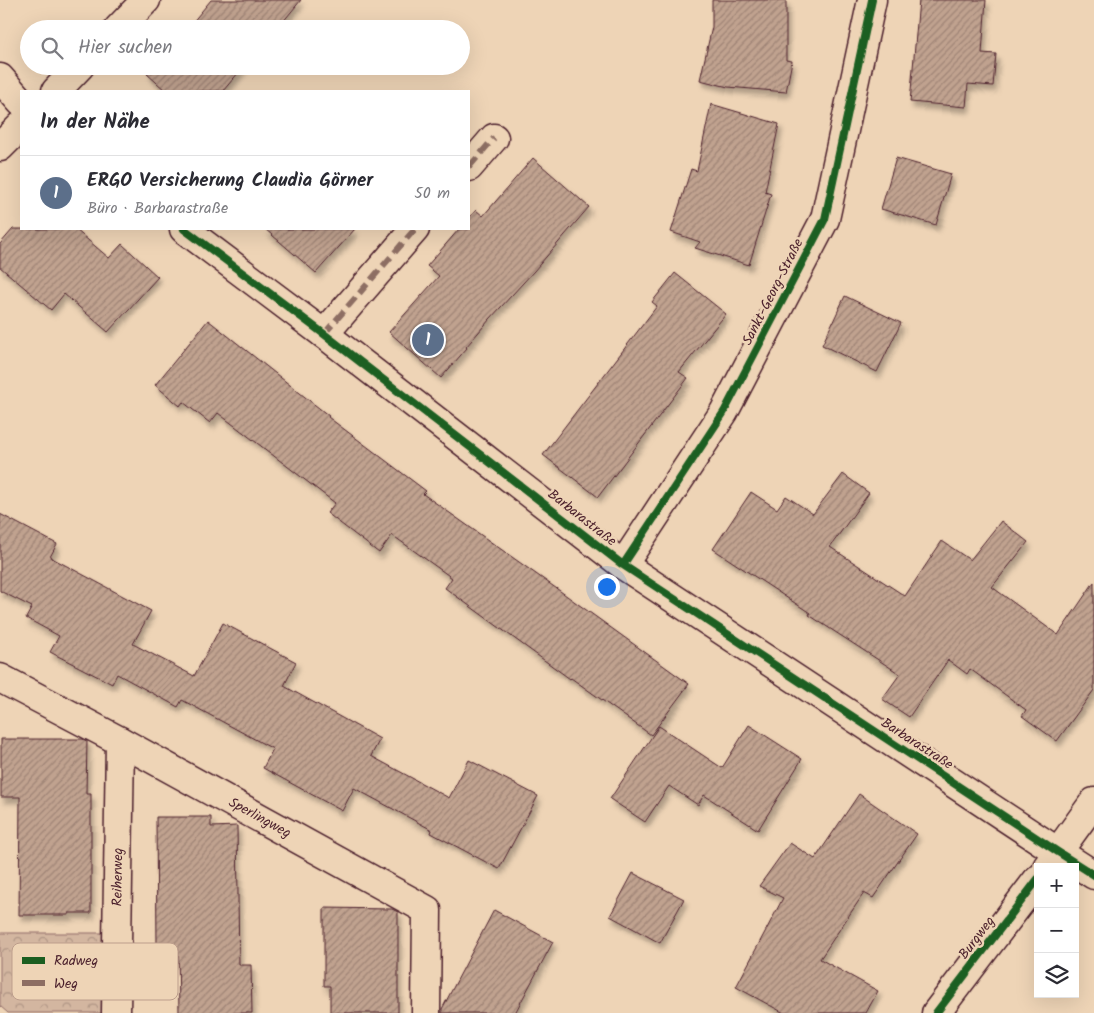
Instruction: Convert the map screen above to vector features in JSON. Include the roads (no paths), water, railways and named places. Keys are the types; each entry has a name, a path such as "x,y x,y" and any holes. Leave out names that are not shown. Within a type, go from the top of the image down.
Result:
{"street":[{"path":"127,20 146,0"},
{"name":"Sankt-Georg-Straße","path":"623,565 724,412 824,219 872,0"},
{"path":"57,90 71,75"},
{"path":"0,78 20,101"},
{"path":"0,147 20,127"},
{"path":"470,166 494,138"},
{"name":"Barbarastraße","path":"185,230 324,334 623,565 1052,860 1094,875"},
{"path":"324,334 414,230"},
{"name":"Sperlingweg","path":"0,678 120,741 427,910 426,1013"},
{"name":"Reiherweg","path":"117,943 120,741"},
{"path":"1052,860 1094,802"},
{"name":"Burgweg","path":"936,1013 1034,884"},
{"name":"Reiherweg","path":"116,1000 116,1013"}],"place":[{"name":"ERGO Versicherung Claudia Görner","path":"428,340"}]}
